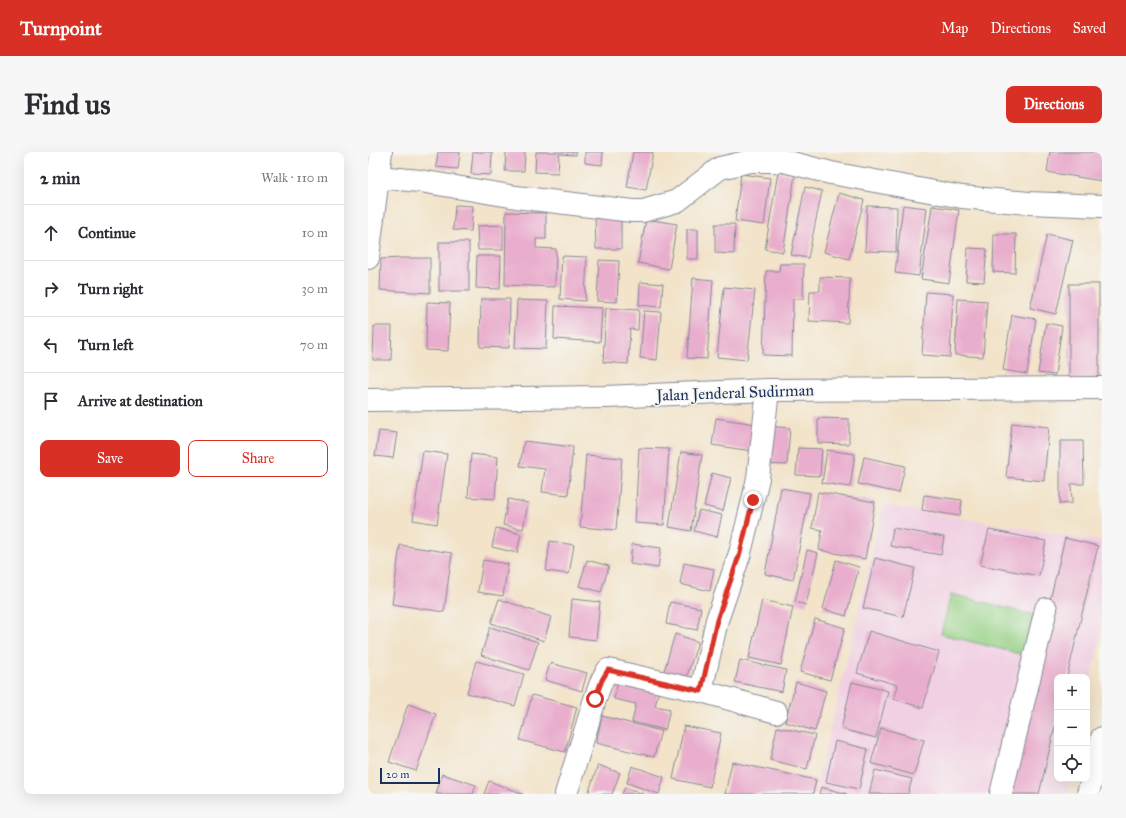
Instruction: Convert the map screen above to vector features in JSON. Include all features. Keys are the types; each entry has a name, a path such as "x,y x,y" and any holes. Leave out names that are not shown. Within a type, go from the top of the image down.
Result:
{"main road":[{"path":"368,258 373,177 381,152"},
{"path":"373,177 420,181 516,197 632,211 644,211 677,201 720,168 751,161 784,161 831,173 962,197 1029,203 1102,206"},
{"name":"Jalan Jenderal Sudirman","path":"368,400 605,397 768,390 1102,388"},
{"path":"701,691 717,620 740,553 753,500 759,471 768,390"},
{"path":"1001,794 1046,610"},
{"path":"566,794 602,680 608,670 701,691 776,712"},
{"path":"1094,786 1102,738"}],"shaded area":[{"path":"884,505 1102,542 1102,628 1090,684 1090,674 1054,674 1054,782 1069,782 1066,794 815,794"}],"green space":[{"path":"951,594 1034,615 1024,655 941,634"}],"building":[{"path":"438,152 460,152 458,169 436,167"},
{"path":"473,152 492,152 491,175 471,174"},
{"path":"506,152 525,152 524,171 505,171"},
{"path":"536,152 576,152 576,155 559,154 558,173 535,172"},
{"path":"585,152 603,152 602,165 585,163"},
{"path":"633,152 653,152 646,190 627,187"},
{"path":"1050,152 1102,152 1102,181 1047,172"},
{"path":"778,172 795,175 783,252 765,249"},
{"path":"741,174 770,178 764,225 735,221"},
{"path":"805,187 822,191 808,258 791,255"},
{"path":"839,193 864,200 849,259 824,252"},
{"path":"455,205 473,206 471,231 453,230"},
{"path":"903,205 927,208 919,276 895,273"},
{"path":"867,206 897,207 896,252 865,251"},
{"path":"932,206 959,210 949,283 921,279"},
{"path":"506,212 546,213 546,239 536,239 536,248 556,249 555,287 505,285"},
{"path":"595,215 621,215 621,249 596,249"},
{"path":"646,219 677,224 669,269 638,263"},
{"path":"715,224 735,224 734,254 715,253"},
{"path":"503,225 503,250 478,250 477,226"},
{"path":"687,229 698,229 698,259 687,259"},
{"path":"994,234 1016,234 1015,273 993,272"},
{"path":"1047,234 1073,240 1056,314 1030,308"},
{"path":"439,242 469,242 469,291 439,291"},
{"path":"968,248 987,249 984,282 966,281"},
{"path":"477,256 501,256 500,289 476,288"},
{"path":"562,256 587,257 585,301 560,299"},
{"path":"430,258 430,293 380,290 381,259"},
{"path":"599,260 619,261 617,302 597,301"},
{"path":"780,264 804,264 803,299 793,299 792,356 763,355 766,271 779,271"},
{"path":"820,277 850,278 848,323 809,321 810,291 820,291"},
{"path":"693,278 713,280 707,359 687,358"},
{"path":"640,282 663,284 661,307 639,305"},
{"path":"1069,284 1099,284 1099,380 1069,380"},
{"path":"724,287 755,290 747,360 717,357"},
{"path":"926,292 953,294 950,357 922,355"},
{"path":"481,299 510,299 509,348 480,347"},
{"path":"958,299 987,301 983,357 955,355"},
{"path":"517,300 548,301 546,349 515,348"},
{"path":"427,302 450,303 448,351 426,350"},
{"path":"555,306 602,308 600,342 554,339"},
{"path":"606,308 639,310 638,330 630,329 628,364 603,362"},
{"path":"644,311 661,312 657,360 640,358"},
{"path":"1012,315 1036,319 1027,374 1003,370"},
{"path":"1046,323 1062,326 1055,375 1038,373"},
{"path":"374,326 392,326 391,360 373,360"},
{"path":"716,418 756,424 752,451 712,445"},
{"path":"818,418 849,419 849,444 818,443"},
{"path":"1012,423 1049,427 1044,481 1006,477"},
{"path":"768,426 790,428 787,465 765,464"},
{"path":"379,431 397,433 393,458 375,456"},
{"path":"524,441 573,447 568,495 542,492 545,469 520,466"},
{"path":"1060,441 1083,441 1084,484 1071,484 1072,503 1060,504"},
{"path":"639,448 669,449 664,525 635,523"},
{"path":"798,448 822,449 820,476 796,475"},
{"path":"827,450 855,454 850,487 822,483"},
{"path":"423,451 447,454 437,524 413,520"},
{"path":"681,452 702,455 691,531 669,527"},
{"path":"471,454 498,457 495,499 468,497"},
{"path":"586,455 622,458 616,530 580,527"},
{"path":"864,457 905,466 899,493 858,484"},
{"path":"712,473 731,478 723,511 704,506"},
{"path":"781,488 810,493 793,580 765,574"},
{"path":"818,492 875,502 865,559 819,550 822,530 812,528"},
{"path":"924,495 962,500 960,516 922,510"},
{"path":"508,499 528,503 523,529 503,525"},
{"path":"699,510 722,515 717,537 694,531"},
{"path":"496,528 521,534 517,553 492,547"},
{"path":"893,528 944,537 941,555 890,546"},
{"path":"989,530 1046,541 1039,576 980,565"},
{"path":"1065,538 1098,546 1068,674 1054,674 1054,731 1039,794 1003,794"},
{"path":"550,541 574,545 569,574 546,571"},
{"path":"632,544 661,548 658,568 630,564"},
{"path":"400,545 452,553 444,612 392,604"},
{"path":"807,550 818,553 806,605 795,602"},
{"path":"875,558 915,568 903,617 863,608"},
{"path":"483,560 508,564 503,596 478,592"},
{"path":"587,560 609,566 601,592 579,586"},
{"path":"836,560 859,567 846,616 823,609"},
{"path":"684,563 714,569 710,591 680,584"},
{"path":"499,599 551,617 544,641 491,623"},
{"path":"572,599 600,602 596,640 569,637"},
{"path":"762,600 793,607 781,665 749,658"},
{"path":"670,602 701,608 697,630 666,624"},
{"path":"815,619 845,628 830,680 800,672"},
{"path":"490,627 538,642 529,670 481,655"},
{"path":"869,631 939,652 923,708 894,699 898,685 857,673"},
{"path":"675,634 698,642 685,682 663,674"},
{"path":"740,660 786,670 782,692 735,682"},
{"path":"476,661 524,674 515,706 467,693"},
{"path":"550,663 587,673 582,691 545,680"},
{"path":"618,681 659,690 655,706 670,709 665,730 632,722 636,704 614,699"},
{"path":"796,682 826,691 815,731 785,722"},
{"path":"852,682 888,691 876,738 841,729"},
{"path":"532,695 577,707 565,752 520,740"},
{"path":"408,704 436,714 416,771 389,762"},
{"path":"602,716 661,731 654,757 596,743"},
{"path":"684,726 721,733 710,787 673,779"},
{"path":"777,727 815,735 807,769 770,760"},
{"path":"881,728 924,740 914,775 871,763"},
{"path":"835,741 868,749 859,789 826,782"},
{"path":"732,762 816,780 813,794 725,794"},
{"path":"598,765 620,773 612,794 588,794"},
{"path":"632,766 664,777 659,794 627,783"},
{"path":"875,770 912,779 908,794 869,794"},
{"path":"442,774 476,785 473,794 436,794"},
{"path":"489,781 523,794 484,794"},
{"path":"625,787 643,794 622,794"},
{"path":"821,787 847,794 819,794"}],"route":[{"path":"595,699 602,680 608,670 701,691 717,620 740,553 753,500"}]}
